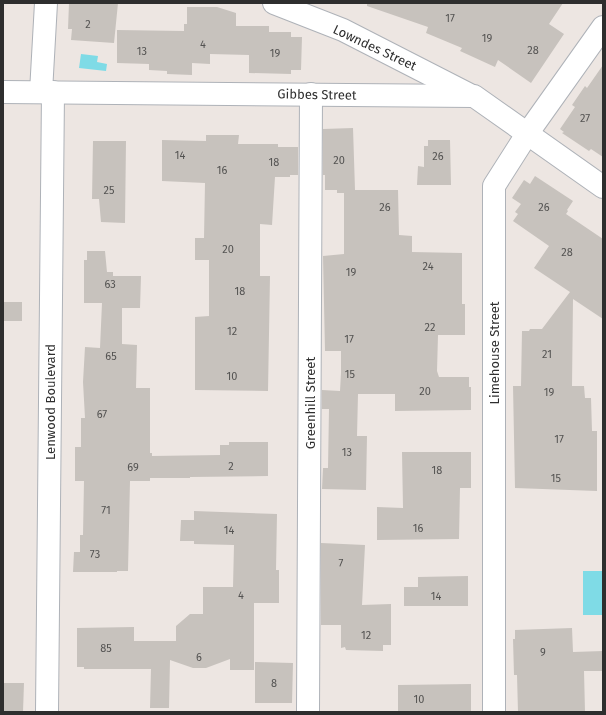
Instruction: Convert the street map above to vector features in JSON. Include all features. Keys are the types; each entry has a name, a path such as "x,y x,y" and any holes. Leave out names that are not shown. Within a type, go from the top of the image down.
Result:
{"street":[{"name":"Lenwood Boulevard","path":"46,3 47,712"},
{"name":"Lowndes Street","path":"274,3 343,30 474,96"},
{"name":"Limehouse Street","path":"494,712 494,186 527,134 603,27"},
{"name":"Gibbes Street","path":"3,92 474,96"},
{"name":"Greenhill Street","path":"308,712 311,94"},
{"path":"474,96 603,188"}],"water":[{"path":"81,54 98,56 97,62 107,64 106,71 79,68"},
{"path":"583,571 603,571 603,615 583,615"}],"building":[{"path":"69,3 118,3 114,43 71,40 72,29 68,29"},
{"path":"367,3 563,3 549,24 564,34 531,83 498,60 495,67 460,51 462,48 426,33 428,27 367,6"},
{"path":"187,7 217,7 236,13 236,26 269,26 269,32 291,32 291,37 302,37 301,70 291,70 291,74 249,73 249,55 210,54 210,64 192,63 192,75 167,74 167,71 149,70 149,64 117,63 117,30 184,31 184,24 187,24"},
{"path":"603,65 603,157 591,149 589,151 562,133 564,132 560,129 575,107 572,105 585,86 587,88"},
{"path":"353,128 355,190 398,190 399,235 412,236 412,252 462,253 462,304 465,304 465,335 438,335 437,371 439,377 469,377 469,387 471,387 471,410 395,411 395,394 358,394 357,436 367,436 366,490 322,489 323,468 328,468 329,409 322,409 322,390 340,391 341,373 341,351 325,351 323,256 344,254 344,193 337,193 337,190 325,190 325,175 323,175 323,129"},
{"path":"206,135 239,135 238,144 278,144 278,147 298,147 298,175 290,175 290,177 275,177 272,225 260,224 260,276 270,276 268,391 195,390 195,317 209,316 209,260 195,260 195,238 204,238 205,183 162,181 162,140 206,141"},
{"path":"428,140 450,140 451,185 417,185 418,166 424,167 424,146 428,146"},
{"path":"93,141 126,141 125,223 101,222 99,199 92,199"},
{"path":"535,176 573,201 566,214 603,239 603,319 573,299 572,386 584,386 585,398 591,398 592,431 597,431 597,491 515,488 513,386 521,386 522,331 542,329 570,292 534,268 549,246 513,221 518,214 515,212 521,204 512,198 524,180 530,184"},
{"path":"87,251 105,251 107,272 113,272 113,276 141,276 140,308 122,308 122,344 137,345 136,388 150,388 150,453 152,453 152,456 220,455 220,445 229,445 229,442 268,442 268,476 150,478 150,481 130,481 128,571 73,572 74,552 80,552 80,535 83,535 84,481 75,481 75,447 81,447 81,418 85,418 83,382 85,347 100,348 102,303 84,303 84,260 87,260"},
{"path":"3,302 22,302 22,321 3,321"},
{"path":"402,452 471,452 471,488 460,488 459,539 377,540 377,507 403,508"},
{"path":"194,511 277,514 276,570 279,570 279,603 254,603 254,670 230,670 230,659 206,668 193,668 170,660 169,708 150,708 151,669 84,669 84,667 77,667 77,628 134,627 134,641 176,641 176,626 190,614 203,614 203,587 233,587 234,545 194,544 194,541 180,541 181,520 194,520"},
{"path":"321,543 365,545 362,605 391,604 391,645 383,645 383,651 346,650 345,647 341,648 341,625 321,625"},
{"path":"468,576 468,606 404,606 404,587 418,587 418,577"},
{"path":"572,628 573,652 603,651 603,671 584,671 585,712 518,712 517,675 514,675 513,639 515,639 515,630"},
{"path":"255,662 293,663 292,703 255,703"},
{"path":"3,683 24,683 23,712 3,712"},
{"path":"471,684 471,712 398,712 398,685"}]}
